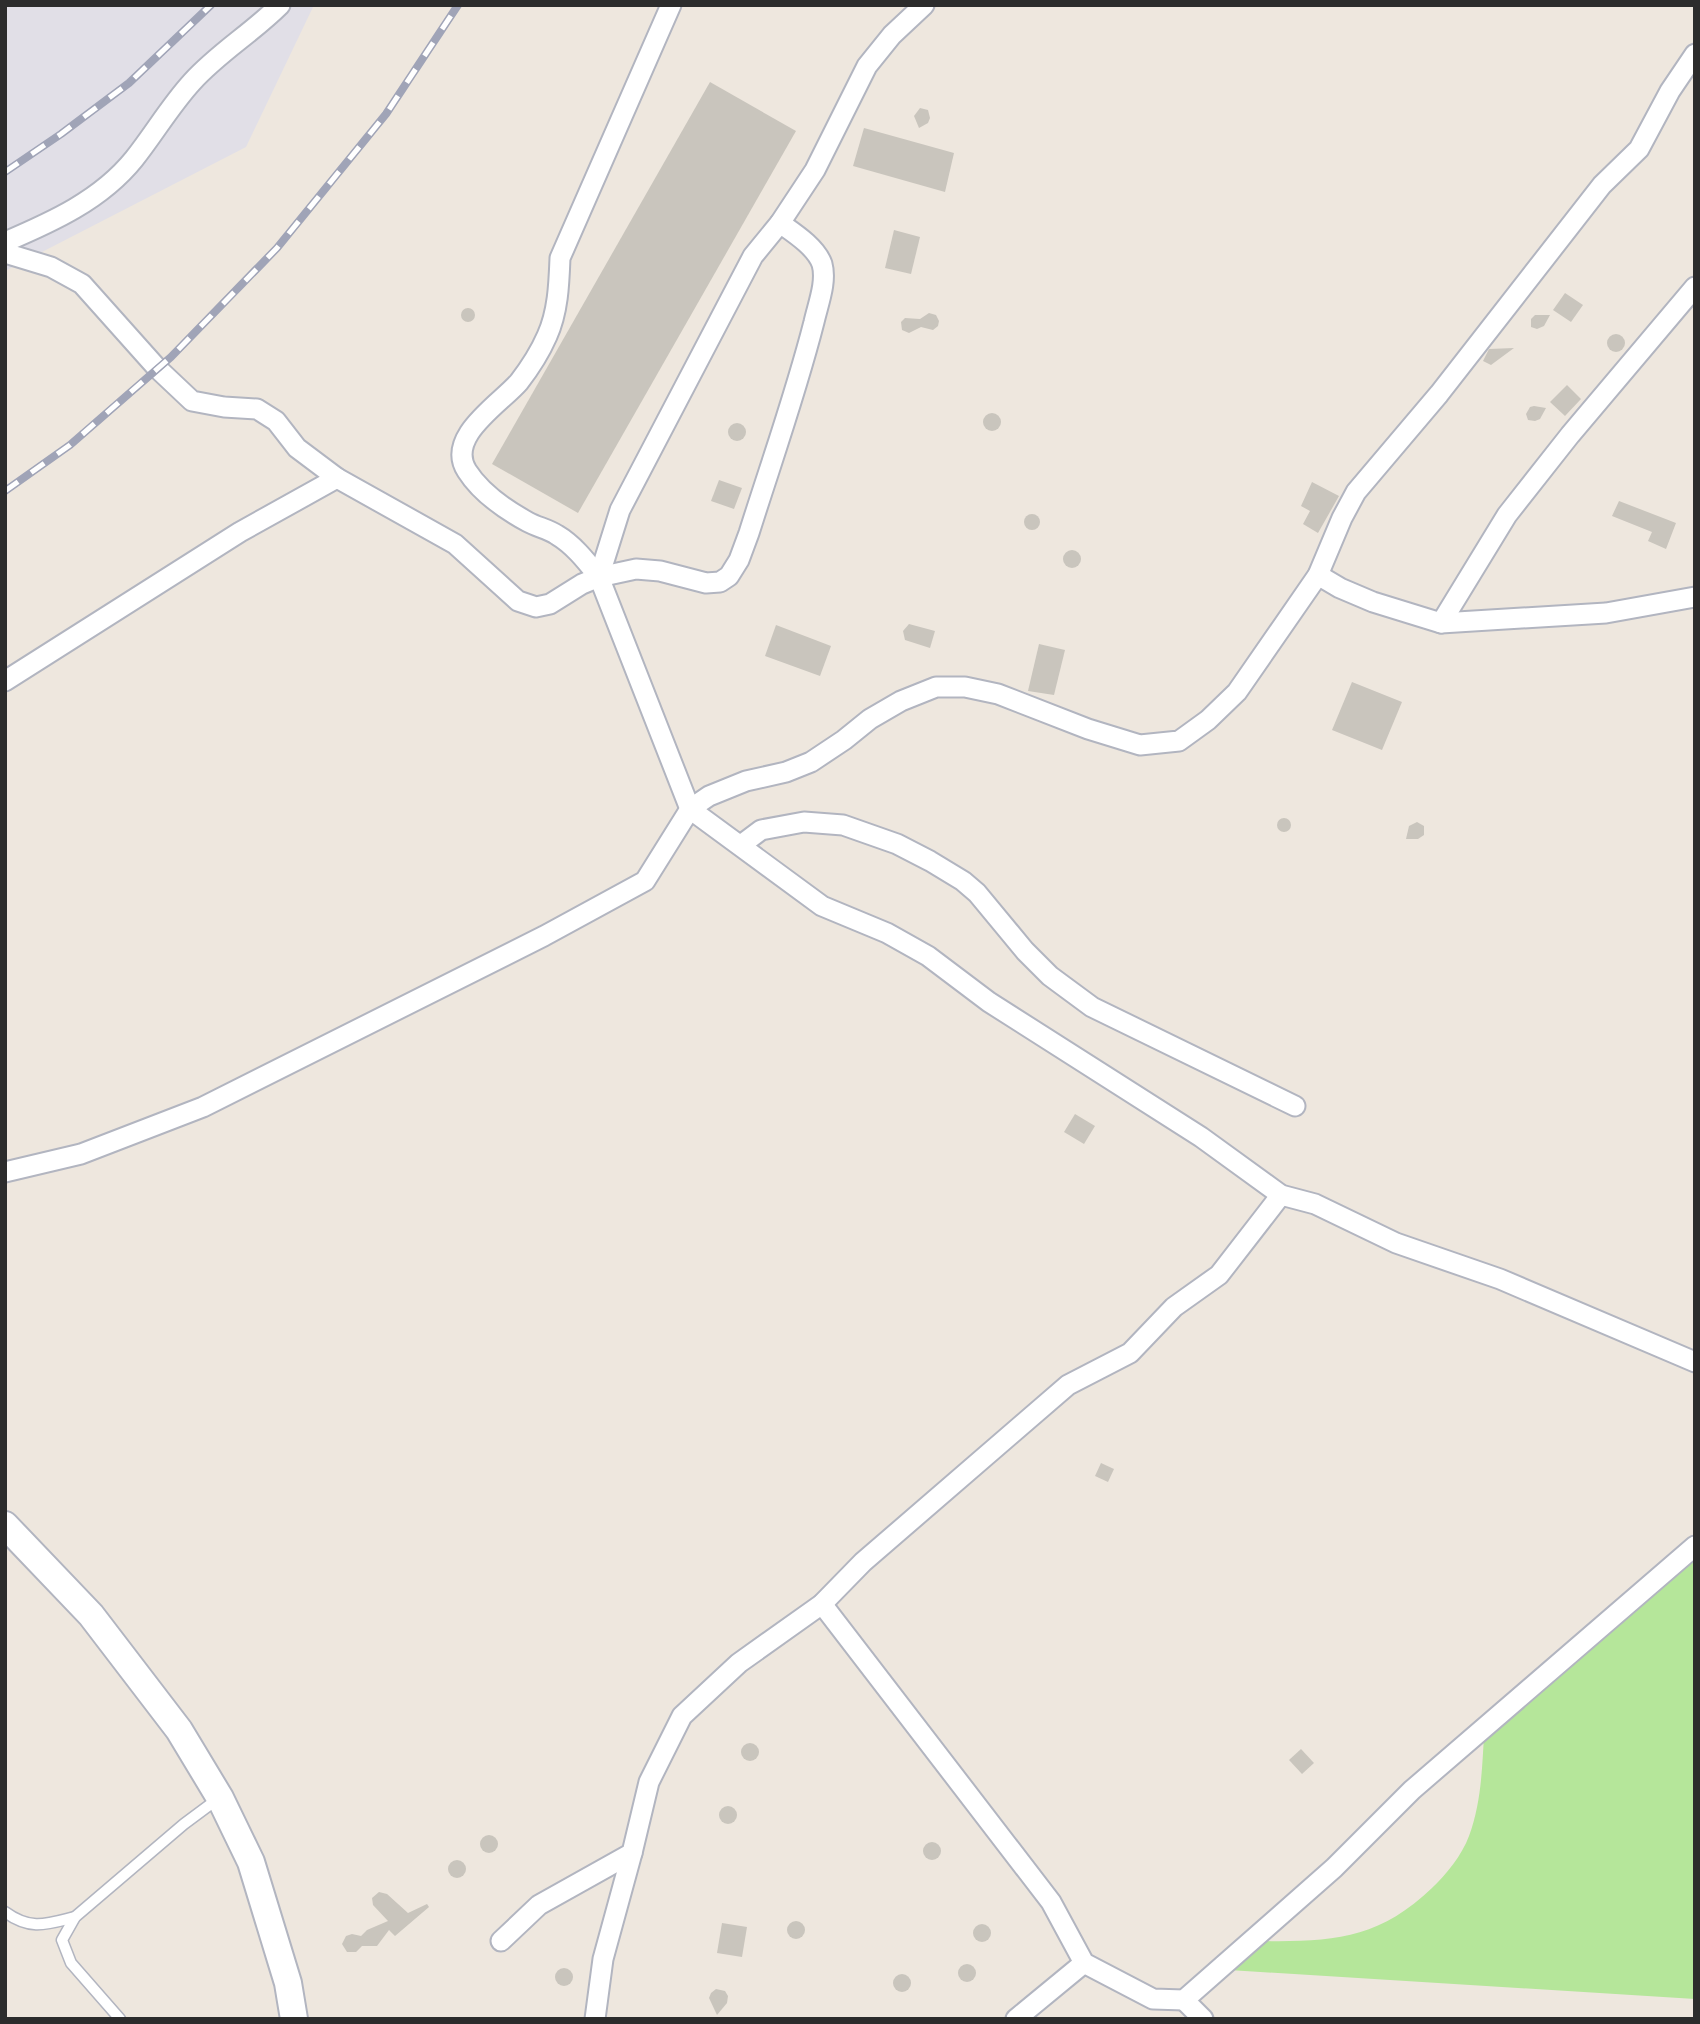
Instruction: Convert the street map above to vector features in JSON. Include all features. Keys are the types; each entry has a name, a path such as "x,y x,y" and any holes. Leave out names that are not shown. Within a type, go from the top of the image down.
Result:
{"main road":[{"path":"5,1525 91,1615 179,1730 220,1798 251,1862 288,1983 293,2019"}],"street":[{"path":"5,242 47,224 96,195 132,161 191,82 280,5"},
{"path":"671,5 560,258 558,298 547,336 519,382 471,429 462,446 465,469 481,488 506,509 558,535 583,557 599,577 690,809 822,906 887,933 928,956 989,1002 1201,1138 1281,1195 1315,1204 1396,1243 1500,1279 1695,1362"},
{"path":"599,577 620,510 752,256 780,223 815,170 867,66 892,35 924,5"},
{"path":"5,1172 82,1154 202,1107 544,936 645,881 690,809 709,796 747,781 786,772 811,762 870,719 901,701 936,687 965,687 998,694 1088,729 1140,745 1179,741 1208,720 1237,692 1318,575 1356,492 1439,394 1602,185 1639,149 1670,91 1695,54"},
{"path":"5,253 51,267 82,284 157,368 192,401 257,409 276,421 297,448 337,478 455,544 518,601 536,607 550,604 582,583 636,569 660,571 706,583 720,582 729,576 739,560 807,350 824,274 821,261 813,250 780,223"},
{"path":"1441,623 1507,515 1695,287"},
{"path":"5,681 240,532 337,478"},
{"path":"1318,575 1373,602 1441,623 1606,613 1695,597"},
{"path":"741,845 761,830 804,821 843,825 897,844 963,881 977,893 1025,951 1050,976 1092,1007 1295,1106"},
{"path":"595,2019 603,1959 649,1782 682,1716 739,1663 822,1604 863,1562 1068,1385 1130,1353 1174,1307 1220,1275 1281,1195"},
{"path":"1184,2000 1334,1868 1412,1790 1695,1546"},
{"path":"822,1604 1051,1902 1084,1963 1153,1999 1184,2000 1203,2019"},
{"path":"501,1941 539,1905 632,1853"},
{"path":"1016,2019 1084,1963"}],"lane":[{"path":"120,2019 71,1963 62,1940 75,1917 184,1824 220,1798"},
{"path":"5,1912 18,1922 40,1926 75,1917"}],"shaded area":[{"path":"5,5 314,5 246,147 5,271"}],"green space":[{"path":"1695,1555 1695,1999 1229,1970 1259,1941 1331,1938 1372,1928 1412,1905 1432,1888 1453,1864 1469,1836 1482,1774 1484,1736"}],"building":[{"path":"710,82 796,131 578,513 492,464"},
{"path":"920,108 928,110 930,118 928,123 919,128 914,116"},
{"path":"864,128 954,153 945,192 853,166"},
{"path":"894,230 920,237 911,274 885,268"},
{"path":"1565,293 1583,305 1571,322 1553,310"},
{"path":"465,308 471,308 475,315 471,322 465,322 461,318 461,312"},
{"path":"929,313 936,315 939,321 933,330 921,327 909,333 902,330 901,322 905,318 920,319"},
{"path":"1535,315 1550,315 1544,326 1537,329 1531,327 1531,319"},
{"path":"1616,334 1622,337 1625,343 1622,349 1616,352 1610,349 1607,343 1610,337"},
{"path":"1514,348 1491,365 1483,361 1489,349"},
{"path":"1567,385 1581,399 1565,416 1550,402"},
{"path":"1530,407 1546,408 1540,419 1528,420 1526,414"},
{"path":"992,413 1000,418 1001,422 996,430 992,431 984,426 983,422 988,414"},
{"path":"737,423 743,426 746,432 743,438 737,441 731,438 728,432 731,426"},
{"path":"719,480 742,488 734,509 711,501"},
{"path":"1312,482 1339,496 1318,533 1303,524 1310,511 1301,506"},
{"path":"1619,501 1676,523 1666,549 1648,541 1652,532 1612,516"},
{"path":"1029,514 1035,514 1040,522 1038,528 1029,530 1024,525 1024,519"},
{"path":"1072,550 1078,553 1081,559 1078,565 1072,568 1066,565 1063,559 1066,553"},
{"path":"909,624 935,631 930,648 905,640 903,631"},
{"path":"776,625 831,646 820,676 765,656"},
{"path":"1039,644 1065,650 1054,695 1028,691"},
{"path":"1352,682 1402,702 1382,750 1332,730"},
{"path":"1281,818 1287,818 1291,825 1287,832 1281,832 1277,828 1277,822"},
{"path":"1417,822 1424,826 1424,835 1418,839 1406,839 1409,826"},
{"path":"1075,1114 1095,1126 1084,1144 1064,1132"},
{"path":"1101,1463 1114,1469 1108,1482 1095,1476"},
{"path":"746,1743 754,1743 759,1752 757,1759 746,1761 741,1756 741,1748"},
{"path":"1301,1749 1314,1763 1302,1774 1289,1760"},
{"path":"724,1806 732,1806 737,1815 735,1822 724,1824 719,1819 719,1811"},
{"path":"485,1835 493,1835 498,1844 496,1851 485,1853 480,1848 480,1840"},
{"path":"928,1842 936,1842 941,1851 939,1858 928,1860 923,1855 923,1847"},
{"path":"453,1860 461,1860 466,1869 464,1876 453,1878 448,1873 448,1865"},
{"path":"379,1892 387,1894 408,1913 427,1904 429,1907 395,1936 389,1930 377,1946 362,1946 356,1952 347,1952 342,1944 346,1936 361,1936 367,1930 388,1921 373,1905 372,1898"},
{"path":"792,1921 800,1921 805,1930 803,1937 792,1939 787,1934 787,1926"},
{"path":"722,1923 747,1927 742,1957 717,1953"},
{"path":"978,1924 986,1924 991,1933 989,1940 978,1942 973,1937 973,1929"},
{"path":"963,1964 971,1964 976,1973 974,1980 963,1982 958,1977 958,1969"},
{"path":"560,1968 568,1968 573,1977 571,1984 560,1986 555,1981 555,1973"},
{"path":"898,1974 906,1974 911,1983 909,1990 898,1992 893,1987 893,1979"},
{"path":"716,1989 725,1991 728,1996 727,2003 717,2015 709,1998"}],"railway":[{"path":"5,172 129,83 211,5"},
{"path":"5,491 70,445 171,357 277,248 386,114 458,5"}]}
